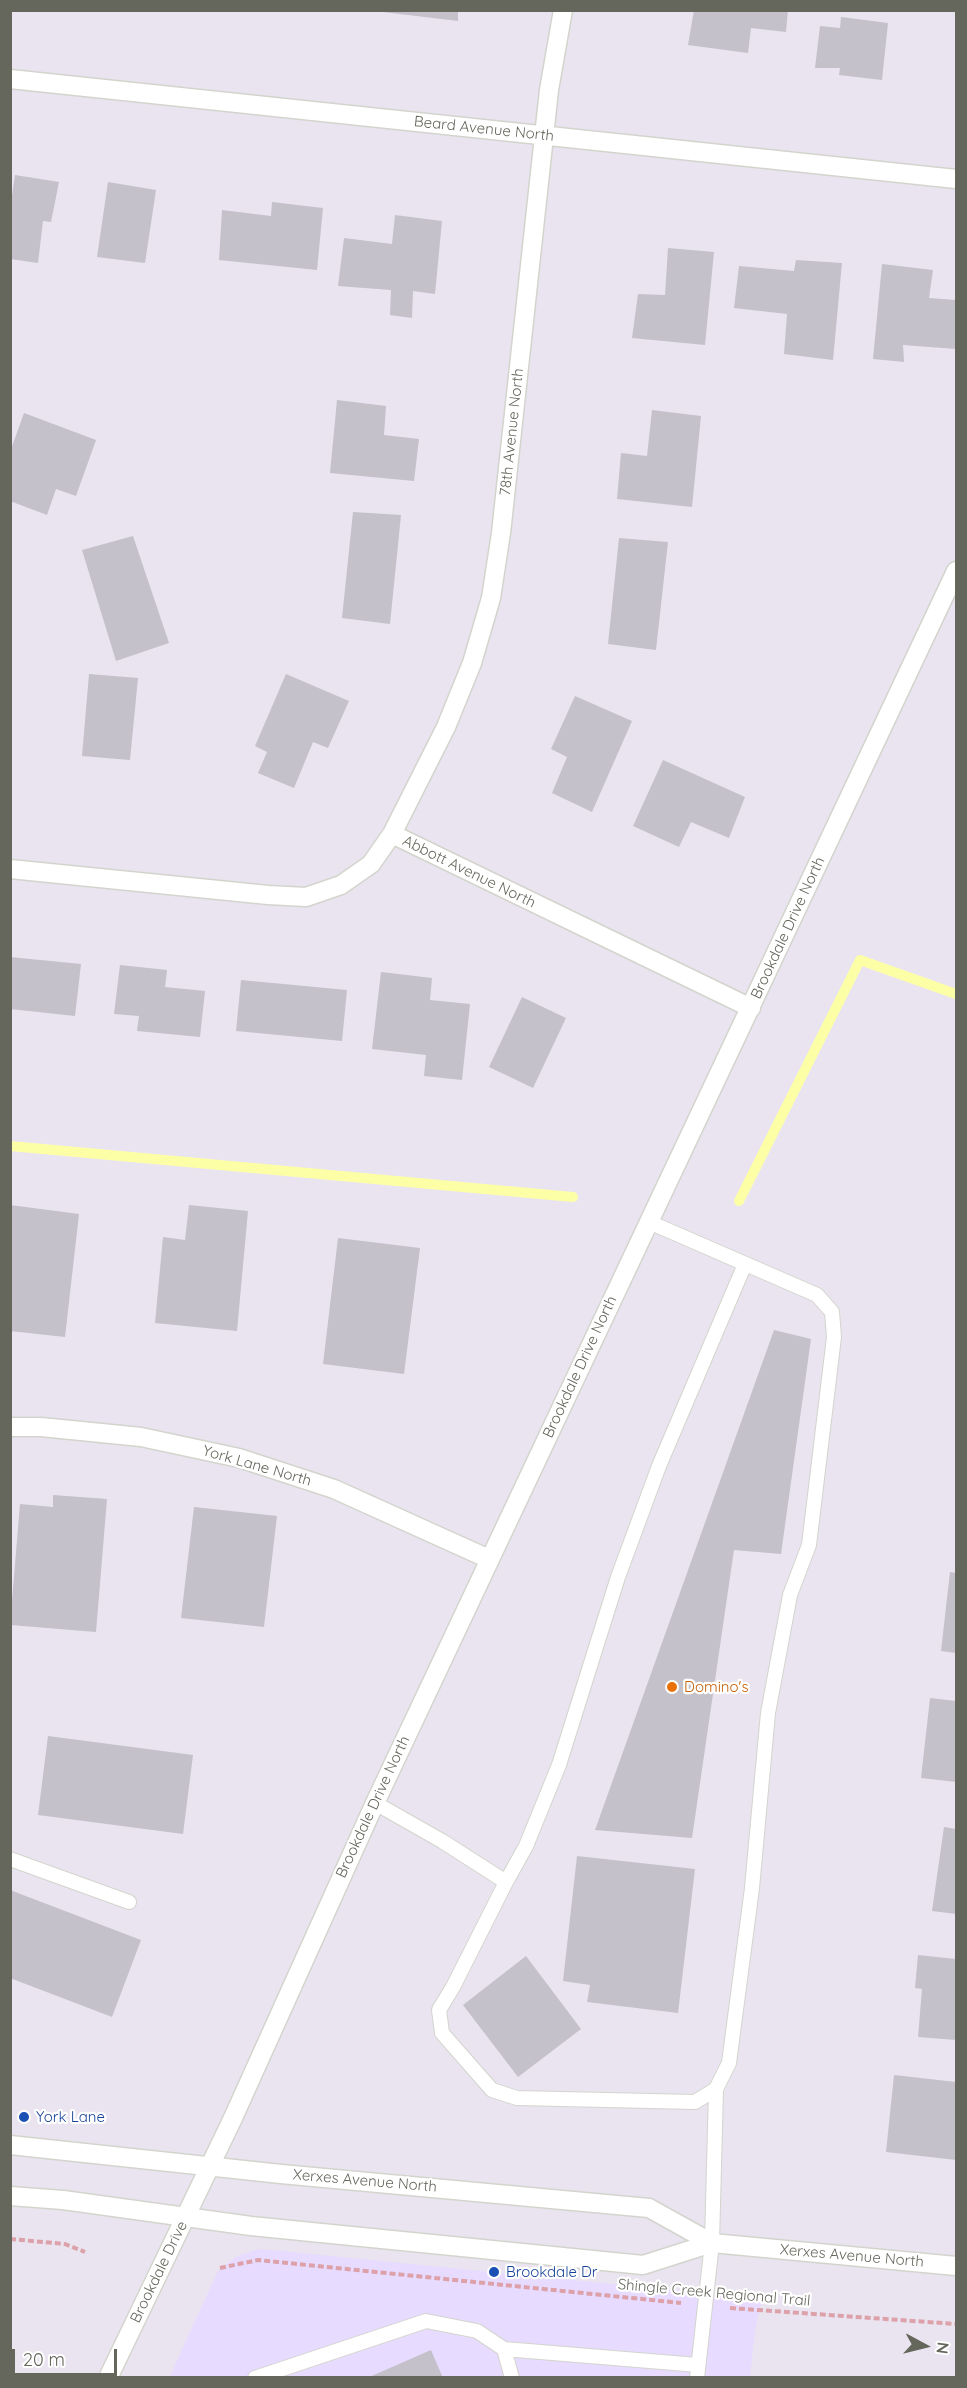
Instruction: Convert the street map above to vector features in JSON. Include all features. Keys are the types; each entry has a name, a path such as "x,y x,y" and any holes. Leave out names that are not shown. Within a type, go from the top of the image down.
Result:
{"street":[{"name":"78th Avenue North","path":"392,834 446,727 472,663 491,598 501,533 549,90 563,10"},
{"name":"Beard Avenue North","path":"10,79 957,179"},
{"name":"Brookdale Drive North","path":"210,2167 375,1803 489,1559 957,571"},
{"name":"Abbott Avenue North","path":"10,869 306,897 341,885 370,864 392,834 751,1008"},
{"name":"York Lane North","path":"10,1427 41,1427 141,1437 239,1458 334,1489 489,1559"},
{"name":"Xerxes Avenue North","path":"10,2145 210,2167 649,2208 712,2243"},
{"name":"Brookdale Drive","path":"108,2378 210,2167"},
{"name":"Xerxes Avenue North","path":"10,2196 63,2200 251,2226 643,2265 712,2243 957,2266"}],"lane":[{"path":"255,2378 426,2321 477,2331 504,2349 698,2371 712,2243 716,2089 729,2063 752,1888 768,1713 790,1595 809,1545 834,1337 832,1312 817,1294 649,1222"},
{"path":"716,2089 695,2102 517,2098 492,2090 442,2033 439,2010 526,1846 559,1765 622,1566 659,1466 745,1264"},
{"path":"375,1803 442,1841 506,1882"},
{"path":"10,1860 129,1902"},
{"path":"504,2349 512,2378"}],"path":[{"path":"10,2239 65,2244 85,2252"},
{"name":"Shingle Creek Regional Trail","path":"220,2268 258,2260 706,2305 957,2324"}],"shaded area":[{"path":"260,2249 762,2299 755,2330 750,2377 169,2378 218,2271 237,2256"}],"building":[{"path":"366,10 458,10 458,21"},
{"path":"694,10 788,10 786,32 751,28 748,53 688,45"},
{"path":"841,17 888,23 882,80 839,75 840,68 815,68 820,26 840,28"},
{"path":"15,175 59,182 51,222 43,221 38,263 10,259 10,210"},
{"path":"108,182 156,190 145,263 97,257"},
{"path":"272,202 323,208 317,270 219,260 222,210 271,216"},
{"path":"395,215 442,221 435,294 413,291 412,318 390,315 391,290 338,286 344,238 392,244"},
{"path":"668,248 714,252 705,345 632,338 638,294 665,295"},
{"path":"796,260 842,263 833,360 784,354 787,314 734,308 739,266 794,271"},
{"path":"882,264 933,270 929,298 956,300 956,349 903,345 904,362 873,359"},
{"path":"337,400 386,406 384,435 419,439 414,481 330,473"},
{"path":"652,410 701,416 692,507 617,499 621,453 647,456"},
{"path":"24,413 96,440 76,496 56,489 47,515 10,501 10,452"},
{"path":"353,512 401,515 390,624 342,618"},
{"path":"133,536 169,643 116,661 82,550"},
{"path":"619,538 668,542 656,650 608,644"},
{"path":"89,674 138,678 130,760 82,756"},
{"path":"286,674 349,701 328,748 313,742 294,788 258,773 267,752 255,746"},
{"path":"575,696 632,721 592,812 552,793 567,757 551,749"},
{"path":"663,760 745,797 729,838 691,822 679,847 633,826"},
{"path":"10,957 81,964 75,1016 10,1009"},
{"path":"120,965 167,970 165,987 205,991 200,1037 137,1031 139,1016 114,1014"},
{"path":"381,972 432,978 430,1000 470,1004 462,1080 424,1076 426,1055 372,1049"},
{"path":"241,980 347,990 342,1041 236,1031"},
{"path":"522,997 566,1018 533,1088 489,1067"},
{"path":"10,1205 79,1214 65,1337 10,1331"},
{"path":"189,1205 248,1211 237,1331 155,1323 163,1237 185,1240"},
{"path":"338,1238 420,1248 404,1374 323,1364"},
{"path":"774,1330 811,1339 781,1554 734,1550 692,1838 595,1830"},
{"path":"53,1495 107,1499 96,1632 10,1625 20,1504 53,1507"},
{"path":"194,1507 277,1516 264,1627 181,1618"},
{"path":"950,1572 956,1573 956,1653 941,1651"},
{"path":"930,1698 956,1701 956,1782 921,1778"},
{"path":"48,1736 193,1755 183,1834 38,1815"},
{"path":"944,1827 956,1829 956,1914 932,1911"},
{"path":"577,1856 695,1869 678,2013 587,2002 590,1985 563,1981"},
{"path":"10,1890 141,1940 112,2017 10,1978"},
{"path":"918,1955 956,1959 956,2040 918,2037 922,1989 915,1988"},
{"path":"526,1956 581,2029 518,2077 463,2005"},
{"path":"894,2075 956,2082 956,2160 886,2152"},
{"path":"431,2350 443,2378 367,2378"}],"waterway":[{"path":"739,1201 860,960 956,994"},
{"path":"10,1146 573,1197"}],"place":[{"name":"Domino's","path":"672,1687"},
{"name":"York Lane","path":"24,2117"},
{"name":"Brookdale Dr","path":"494,2272"}]}
